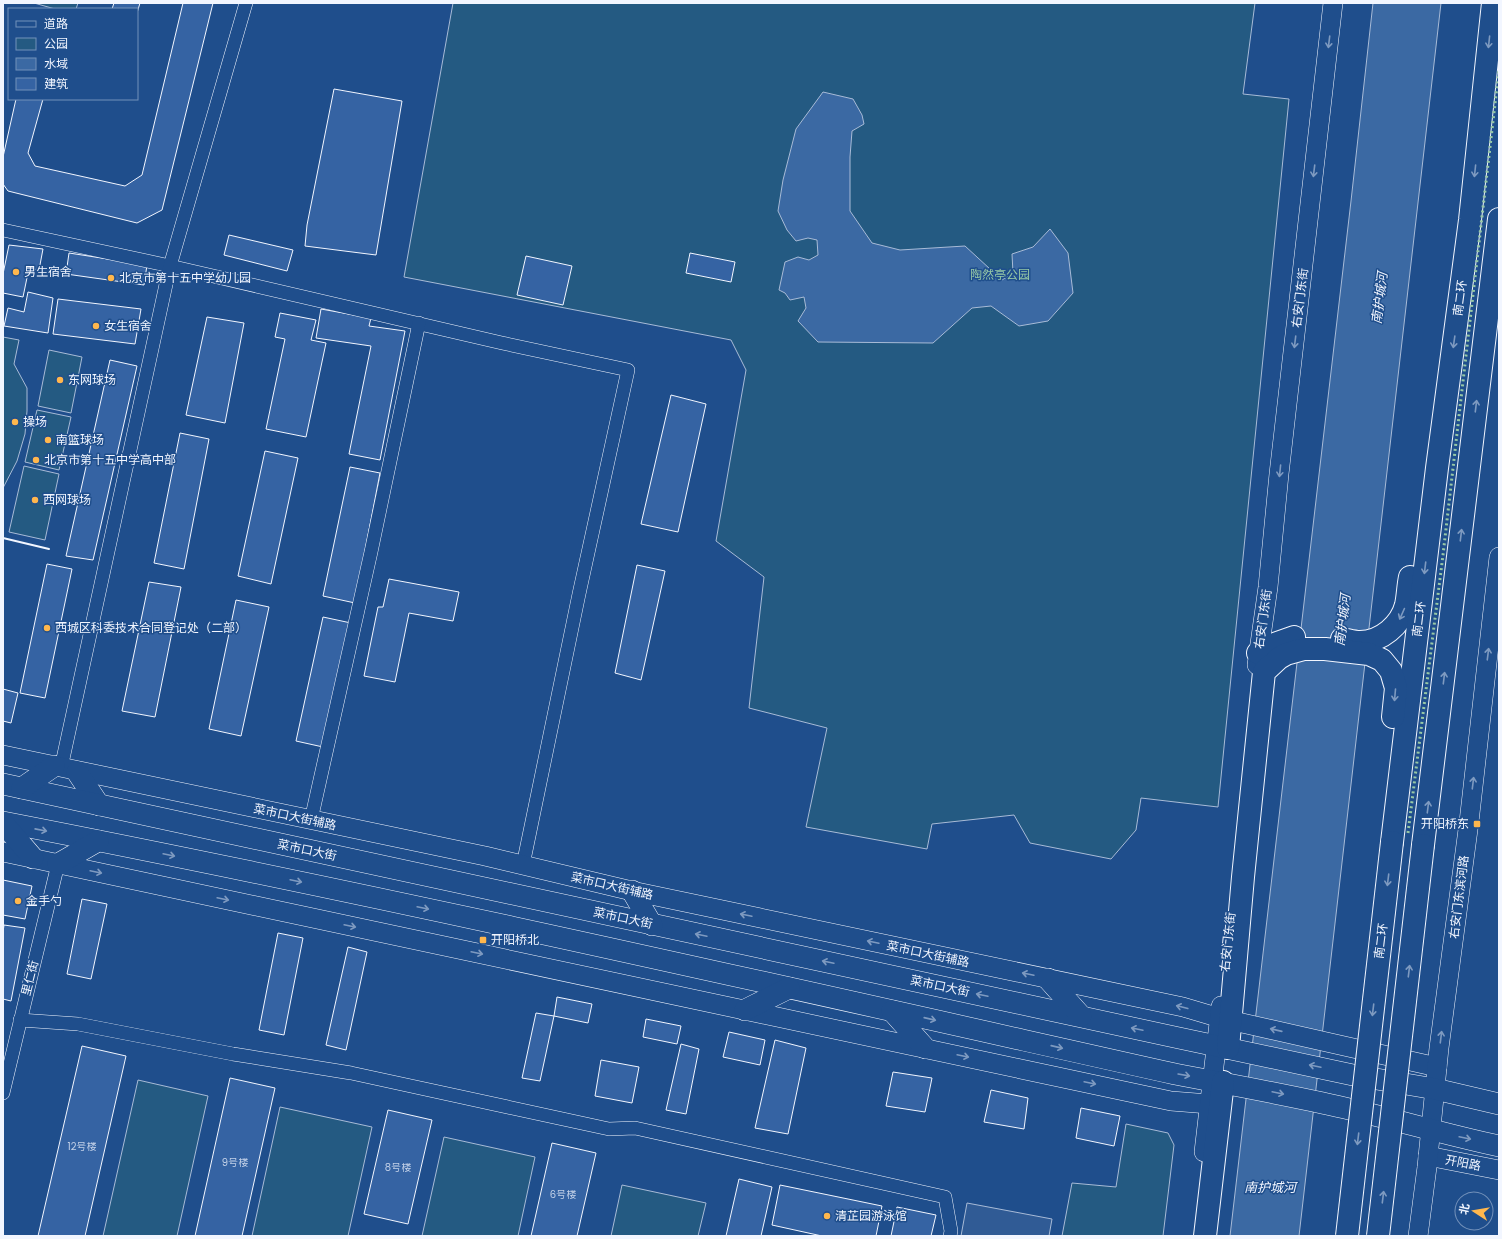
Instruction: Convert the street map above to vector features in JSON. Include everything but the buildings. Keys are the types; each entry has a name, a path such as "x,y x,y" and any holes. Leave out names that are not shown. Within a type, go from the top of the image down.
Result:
{"highway":[{"name":"南二环","path":"1347,1236 1437,468 1470,220 1493,3"},
{"path":"1378,1236 1423,845 1499,219"},
{"path":"1229,1048 1233,1021 1243,877 1264,672 1279,658 1286,647 1296,637 1312,636 1361,642 1383,636 1400,620 1406,606 1419,511 1437,468"},
{"path":"1258,653 1286,647 1325,649 1369,654 1382,660 1391,671 1396,688 1388,770 1398,798"},
{"path":"1204,1236 1225,1082"}],"main road":[{"path":"12,786 64,769 99,805"},
{"name":"菜市口大街","path":"12,786 1353,1075 1435,1090"},
{"path":"3,822 493,922 1175,1074 1225,1082"},
{"path":"3,822 33,858"},
{"path":"58,864 98,841"},
{"path":"632,891 652,925"},
{"path":"1048,978 1080,1016"},
{"path":"744,1010 789,988"},
{"path":"892,1011 925,1048"},
{"name":"开阳路","path":"1225,1082 1345,1108 1499,1146"},
{"path":"1435,1090 1499,1104"}],"street":[{"path":"64,769 170,266 246,3"},
{"name":"右安门东街","path":"1233,1021 1258,653 1268,587 1333,3"},
{"path":"3,230 170,266 502,343 628,370 579,594 523,865"},
{"path":"310,820 372,552 419,323"},
{"name":"右安门东滨河路","path":"1418,1236 1437,1067 1469,822 1499,558"},
{"name":"菜市口大街辅路","path":"3,755 485,856 632,891 1183,1007 1233,1021 1437,1067"},
{"path":"3,852 1171,1101 1209,1104"},
{"name":"里仁街","path":"3,1092 58,864"},
{"path":"20,1020 78,1024 233,1054 351,1073 609,1129 635,1128 945,1196 951,1231 950,1236"},
{"path":"1194,1236 1209,1104 1225,1082 1229,1048"},
{"name":"开阳路","path":"1428,1156 1499,1170"}],"green space":[{"path":"34,3 78,3 76,8 52,8"},
{"name":"陶然亭公园","path":"453,3 1255,3 1243,94 1289,99 1218,807 1141,798 1136,830 1111,859 1030,843 1014,815 932,824 927,849 806,827 827,728 749,708 764,577 716,541 746,370 731,340 404,277"},
{"name":"操场","path":"3,337 19,340 14,364 27,388 27,411 25,434 17,461 3,488"},
{"name":"东网球场","path":"49,350 82,357 71,413 38,406"},
{"name":"南篮球场","path":"37,410 71,417 59,470 25,462"},
{"name":"西网球场","path":"24,466 59,474 45,540 9,532"},
{"path":"138,1080 208,1096 177,1236 103,1236"},
{"path":"280,1107 372,1127 348,1236 252,1236"},
{"path":"1126,1124 1168,1133 1174,1145 1163,1236 1062,1236 1072,1183 1116,1187"},
{"path":"444,1137 535,1157 518,1236 422,1236"},
{"path":"622,1185 706,1203 698,1236 611,1236"}],"shaded area":[{"path":"967,1203 1052,1219 1049,1236 961,1236"}],"water":[{"name":"南护城河","path":"1373,3 1441,3 1299,1236 1230,1236 1351,201"},
{"path":"823,92 853,99 862,115 864,124 852,131 850,157 850,211 872,243 900,250 965,246 1002,280 1013,273 1012,254 1033,247 1050,229 1068,253 1073,293 1048,321 1019,326 991,306 972,308 933,343 818,342 798,321 806,308 804,297 790,300 785,293 779,290 785,262 798,257 809,260 818,255 817,240 808,238 796,241 787,230 778,211 783,180 796,129"}],"hedge":[{"path":"1408,833 1443,555 1499,69"}],"wall":[{"path":"3,538 49,549"}],"place":[{"name":"男生宿舍","path":"16,272"},
{"name":"北京市第十五中学幼儿园","path":"111,278"},
{"name":"女生宿舍","path":"96,326"},
{"name":"东网球场","path":"60,380"},
{"name":"操场","path":"15,422"},
{"name":"南篮球场","path":"48,440"},
{"name":"北京市第十五中学高中部","path":"36,460"},
{"name":"西网球场","path":"35,500"},
{"name":"西城区科委技术合同登记处（二部）","path":"47,628"},
{"name":"开阳桥东","path":"1477,824"},
{"name":"金手勺","path":"18,901"},
{"name":"开阳桥北","path":"483,940"},
{"name":"清芷园游泳馆","path":"827,1216"}]}
